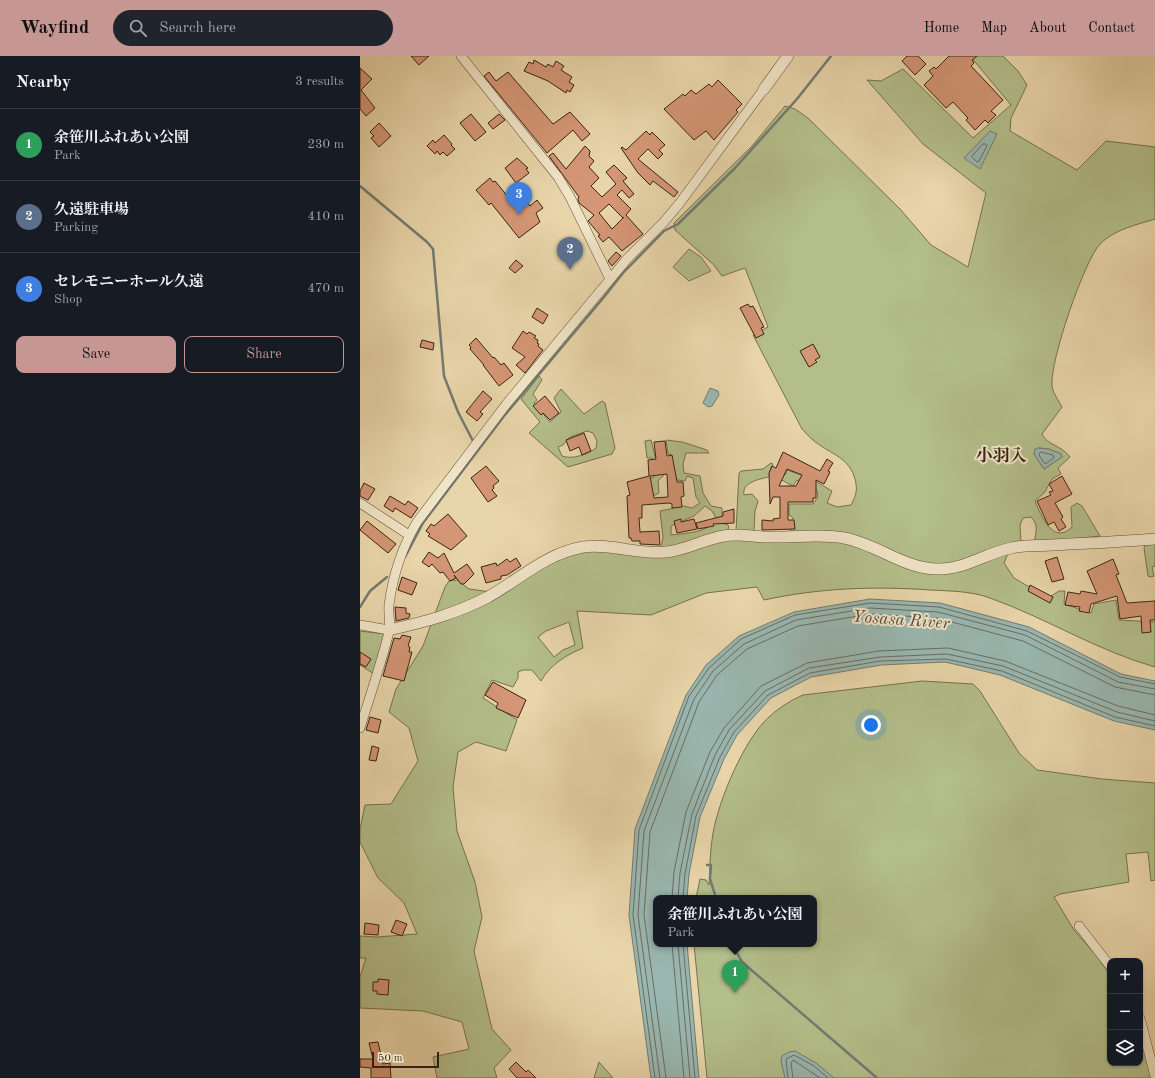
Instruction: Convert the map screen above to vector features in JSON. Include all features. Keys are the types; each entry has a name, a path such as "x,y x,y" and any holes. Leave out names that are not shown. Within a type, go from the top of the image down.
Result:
{"street":[{"path":"461,56 558,177 570,197 610,279"},
{"path":"360,728 363,706 389,630 388,612 392,581 398,561 409,535 417,522 508,402 627,259 663,223 788,56"},
{"path":"360,504 409,535"},
{"path":"360,626 389,630 446,616 490,596 551,557 562,552 595,546 666,552 689,548 711,538 726,535 770,537 819,536 844,538 862,542 906,563 921,567 940,569 960,566 1012,548 1155,539"},
{"path":"1079,926 1107,962"},
{"path":"1143,1030 1155,1076"}],"green space":[{"path":"970,56 1003,56 1018,71 1027,85 1011,118 1010,131 1077,170 1106,141 1155,147 1155,219 1119,231 1100,244 1093,254 1077,290 1056,355 1052,388 1062,407 1042,434 1047,441 1063,450 1070,457 1058,468 1061,474 1052,479 1045,492 1035,501 1044,520 1054,531 1059,533 1065,532 1072,527 1071,507 1077,503 1082,506 1100,536 1034,543 1036,526 1034,520 1031,517 1023,518 1020,525 1021,543 1012,544 1004,563 1014,578 1048,598 1059,591 1065,591 1064,604 1091,613 1094,604 1116,600 1119,620 1155,622 1155,667 1113,652 1011,606 983,596 960,592 867,588 805,593 764,600 757,587 706,593 651,615 577,611 583,648 559,661 549,670 541,681 532,670 523,670 518,672 518,678 513,687 492,680 483,698 517,720 506,751 476,742 458,752 453,787 457,831 475,882 482,917 474,951 492,1029 511,1050 494,1068 497,1078 437,1078 433,1057 469,1049 462,1022 423,1011 360,1008 360,977 366,958 360,958 360,936 377,937 417,934 404,903 378,878 360,842 360,829 365,805 391,804 418,761 409,728 389,712 396,689 423,646 445,587 449,581 457,580 469,589 491,592 549,561 590,550 660,556 663,537 660,511 684,506 692,508 700,503 696,497 693,478 687,476 685,481 677,480 672,472 666,473 658,481 659,493 653,496 649,479 654,477 652,458 647,458 645,441 651,440 656,460 672,465 671,454 668,454 666,440 682,442 707,450 709,453 686,453 683,464 684,473 700,476 703,493 711,506 722,508 722,523 728,525 729,528 726,531 785,539 794,525 793,518 789,515 789,504 813,504 818,497 817,490 797,480 793,486 774,476 754,481 746,486 744,495 752,494 758,501 755,511 754,531 736,531 739,473 741,471 763,469 771,463 773,464 770,471 785,475 787,470 810,478 832,491 827,503 837,507 851,505 856,494 856,484 851,469 842,459 810,438 802,429 753,335 768,327 745,268 722,276 714,265 675,230 674,223 752,146 785,106 795,109 808,118 900,209 931,245 968,267 986,193 923,144 867,80 881,81 903,69 973,138 1011,105","holes":["1038,448 1049,449 1061,454 1062,457 1044,469 1034,454","705,506 712,511 716,518 709,527 690,533 671,535 671,526 694,516","569,622 575,645 563,650 554,657 538,637 546,631"]},
{"path":"689,249 701,257 711,271 689,281 673,267"},
{"path":"539,376 542,380 533,394 537,400 534,403 550,422 561,412 554,398 561,389 584,414 602,401 605,403 615,448 612,454 568,467 529,433 540,422 521,399","holes":["587,431 593,433 597,441 596,448 580,456 562,456 558,447 563,445 570,437"]},
{"path":"1155,544 1155,566 1152,567 1154,576 1151,577 1148,576 1144,548 1145,545"},
{"path":"360,631 385,634 374,674 360,665"},
{"path":"922,681 973,684 980,691 1019,753 1037,770 1102,779 1155,783 1155,880 1151,881 1148,852 1126,854 1129,882 1060,894 1054,897 1074,930 1096,955 1107,971 1107,1066 1143,1066 1143,1046 1152,1078 707,1078 694,947 817,947 817,895 697,895 700,879 706,880 709,885 711,846 716,820 720,805 739,760 763,723 772,714 792,700 803,695"},
{"path":"599,1062 613,1078 594,1078"}],"water":[{"path":"990,131 997,134 980,169 964,158"},
{"path":"710,388 718,391 719,395 712,406 708,407 703,403"},
{"path":"1035,449 1049,449 1061,454 1062,457 1044,469 1034,454"},
{"name":"Yosasa River","path":"870,599 940,603 1029,627 1121,674 1155,681 1155,730 1114,721 1000,675 945,662 881,665 811,677 771,698 737,735 724,759 700,817 689,874 687,895 653,895 653,947 687,947 699,1078 651,1078 629,915 635,829 686,695 706,665 739,636 794,612"},
{"path":"795,1051 816,1063 834,1078 785,1078 781,1061 782,1056 789,1052"}],"building":[{"path":"411,56 429,56 419,65"},
{"path":"907,56 918,56 926,64 915,75 902,61"},
{"path":"949,56 977,56 972,60 974,63 971,66 1003,100 991,111 996,115 988,123 985,120 975,130 966,120 968,118 953,102 946,108 924,85 933,76 929,71 934,67 936,69"},
{"path":"534,60 546,67 548,64 553,67 556,61 564,66 561,70 572,77 569,82 574,85 570,92 567,90 566,93 548,81 524,71 529,62 533,64"},
{"path":"360,68 372,79 361,90 375,108 366,116 360,109"},
{"path":"489,72 496,81 508,72 553,124 570,112 590,134 582,141 573,130 547,153 484,76"},
{"path":"718,80 742,104 736,110 738,112 714,140 706,131 694,140 664,109 683,94 685,96 691,90 696,94 709,84 712,87"},
{"path":"471,114 486,132 475,141 460,123"},
{"path":"499,114 505,120 493,129 488,123"},
{"path":"379,123 391,136 379,147 371,138 374,136 370,132"},
{"path":"646,131 650,135 652,132 665,145 659,150 663,154 658,159 648,149 638,159 678,192 674,197 653,181 650,185 638,173 621,148 622,147 626,150"},
{"path":"444,135 455,149 447,156 443,152 440,155 437,151 435,154 427,146 433,140 435,143"},
{"path":"585,146 590,151 589,156 594,161 589,167 599,178 591,186 602,197 616,184 606,172 614,165 627,178 623,181 634,194 629,198 622,190 617,195 631,209 626,215 643,234 622,251 609,237 603,242 598,236 600,235 588,221 594,215 579,203 579,197 549,156 553,153 566,169","holes":["609,204 623,218 612,229 599,213"]},
{"path":"517,158 528,168 526,169 529,173 516,183 505,168"},
{"path":"490,178 493,182 495,181 509,198 518,191 530,206 537,200 543,208 536,213 540,222 519,238 491,203 489,205 476,190"},
{"path":"616,252 621,256 612,266 608,261"},
{"path":"516,260 523,266 515,273 509,268"},
{"path":"748,304 750,307 753,306 764,327 761,328 764,334 756,338 740,308"},
{"path":"537,308 548,315 543,324 532,317"},
{"path":"523,331 527,334 529,332 536,336 534,338 538,340 538,346 543,350 525,373 516,365 525,357 512,348"},
{"path":"476,338 493,358 494,357 501,365 504,363 513,375 499,386 470,349 471,347 469,345"},
{"path":"422,340 434,343 433,350 420,347"},
{"path":"813,344 820,357 815,360 817,362 809,367 800,351"},
{"path":"483,391 492,399 480,412 483,414 477,421 466,412"},
{"path":"545,396 559,413 550,420 543,413 541,415 533,406"},
{"path":"584,433 591,451 582,455 579,447 570,451 566,440"},
{"path":"665,441 667,456 672,455 677,482 683,482 684,496 681,497 682,507 672,508 672,504 669,503 642,505 642,518 639,518 640,532 659,531 660,545 640,544 640,541 632,541 631,538 629,538 627,496 630,495 627,482 649,476 648,460 656,459 654,442","holes":["667,474 668,497 654,498 650,476"]},
{"path":"783,452 820,471 827,459 833,463 828,471 830,472 824,484 816,480 816,498 813,498 813,502 788,502 788,520 794,520 795,529 762,530 762,520 773,521 773,519 780,518 780,497 773,497 770,504 769,473 772,466 776,468","holes":["787,469 802,475 796,486 779,486"]},
{"path":"486,466 499,481 493,486 494,488 492,490 497,496 488,502 471,478"},
{"path":"1062,476 1072,494 1055,503 1063,517 1061,519 1066,527 1059,531 1054,522 1048,525 1037,501 1051,495 1049,492 1053,491 1049,484"},
{"path":"364,483 375,489 368,500 360,496 360,491"},
{"path":"390,496 405,505 408,501 418,508 411,518 395,508 393,512 384,506"},
{"path":"734,509 734,523 713,524 714,526 698,529 696,523 723,516 723,512"},
{"path":"448,514 467,536 451,550 428,536 430,534 426,531 431,524 434,526"},
{"path":"681,519 681,522 694,519 697,529 677,533 674,521"},
{"path":"367,521 396,544 388,553 360,530"},
{"path":"429,552 438,558 444,553 454,573 467,564 474,574 464,584 461,584 454,575 456,578 450,581 443,572 440,573 432,564 429,567 422,562"},
{"path":"1057,557 1064,579 1052,582 1045,561"},
{"path":"516,558 521,566 507,575 501,576 501,579 486,583 481,567 496,563 497,566 507,559 510,562"},
{"path":"1113,559 1119,574 1116,575 1127,603 1155,601 1155,620 1150,620 1151,632 1142,633 1141,616 1120,619 1117,596 1091,604 1089,613 1079,611 1080,607 1065,605 1068,592 1080,594 1081,591 1097,594 1087,571"},
{"path":"402,577 417,583 412,595 398,590"},
{"path":"1030,585 1053,597 1050,603 1028,591"},
{"path":"395,607 406,608 406,613 410,614 409,618 396,621"},
{"path":"402,635 411,637 408,646 410,647 409,652 412,652 404,681 383,676 394,638 400,639"},
{"path":"360,652 371,659 366,667 360,664"},
{"path":"493,682 526,700 518,718 496,708 498,703 485,695"},
{"path":"370,717 381,720 378,733 366,730"},
{"path":"372,746 379,748 376,761 369,760"},
{"path":"396,920 407,924 402,936 391,932"},
{"path":"365,923 379,925 378,935 364,934"},
{"path":"378,979 389,980 388,995 377,994 377,991 373,991 373,982 378,982"},
{"path":"378,1042 383,1064 390,1063 391,1078 371,1078 371,1068 360,1067 360,1059 373,1059 369,1043"},
{"path":"516,1062 526,1072 528,1070 536,1078 517,1078 509,1069"}],"waterway":[{"path":"405,557 423,523 504,416 623,273 664,231 678,224 735,168 797,99 831,56"},
{"path":"360,186 427,242 433,249 444,376 458,412 474,443"},
{"path":"360,607 370,591 387,577"},
{"path":"707,865 711,865 710,879 715,895"},
{"path":"734,947 742,962 877,1078"}],"place":[{"name":"セレモニーホール久遠","path":"519,215"},
{"name":"久遠駐車場","path":"570,270"},
{"name":"余笹川ふれあい公園","path":"735,993"}],"district":[{"name":"小羽入","path":"1001,455"}]}
